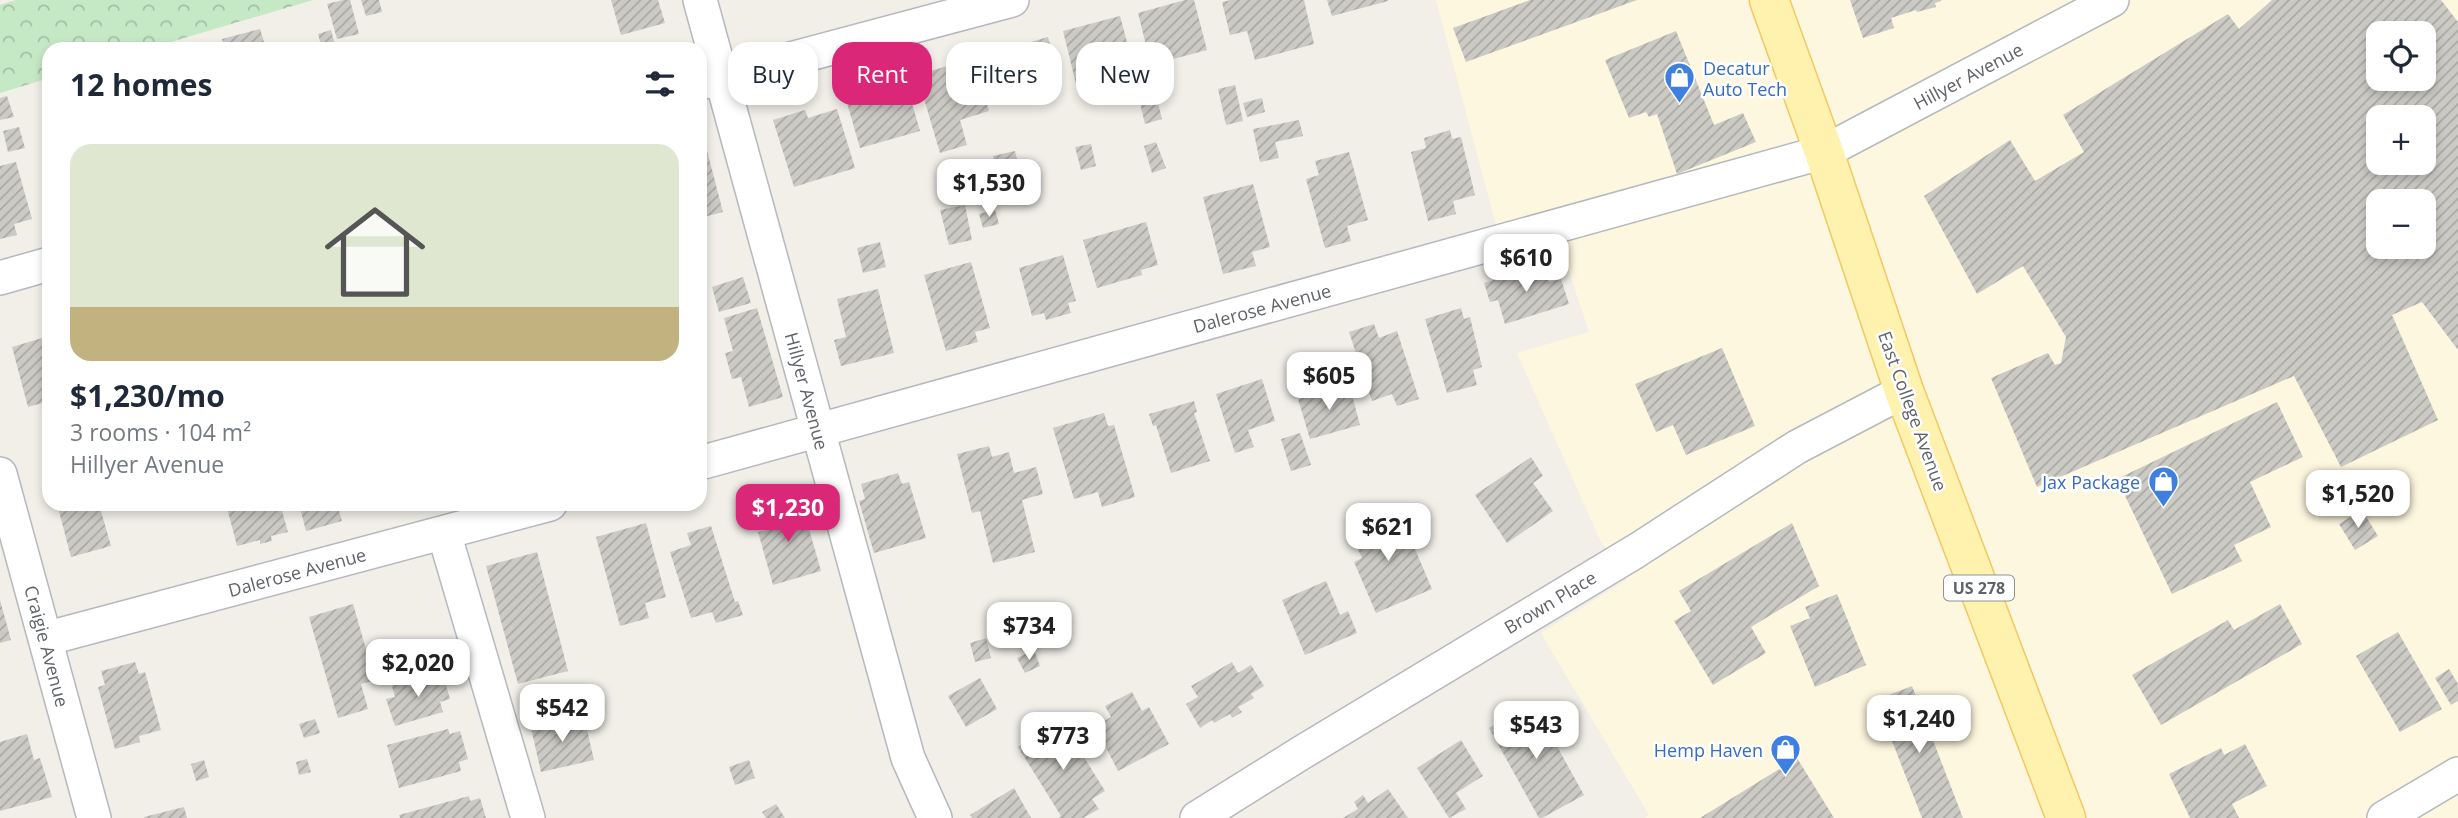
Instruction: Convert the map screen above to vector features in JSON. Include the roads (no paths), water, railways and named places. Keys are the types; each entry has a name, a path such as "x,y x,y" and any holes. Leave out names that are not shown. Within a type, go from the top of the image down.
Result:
{"main road":[{"name":"East College Avenue","path":"1769,0 1824,152 1904,391 2066,818"}],"street":[{"name":"Hillyer Avenue","path":"700,0 706,42"},
{"path":"711,80 1012,0"},
{"name":"Hillyer Avenue","path":"1824,152 2112,0"},
{"name":"Hillyer Avenue","path":"707,51 711,80 818,431 908,758 935,818"},
{"name":"Dalerose Avenue","path":"707,461 1824,152"},
{"path":"0,278 42,266"},
{"name":"Brown Place","path":"1197,818 1301,752 1636,551 1797,447 1904,391"},
{"name":"Craigie Avenue","path":"0,474 94,818"},
{"name":"Dalerose Avenue","path":"45,639 524,511"},
{"path":"444,533 528,818"},
{"path":"2384,818 2458,774"}],"place":[{"name":"Decatur Auto Tech","path":"1680,105"},
{"name":"Jax Package","path":"2163,509"},
{"name":"Hemp Haven","path":"1786,777"}]}
